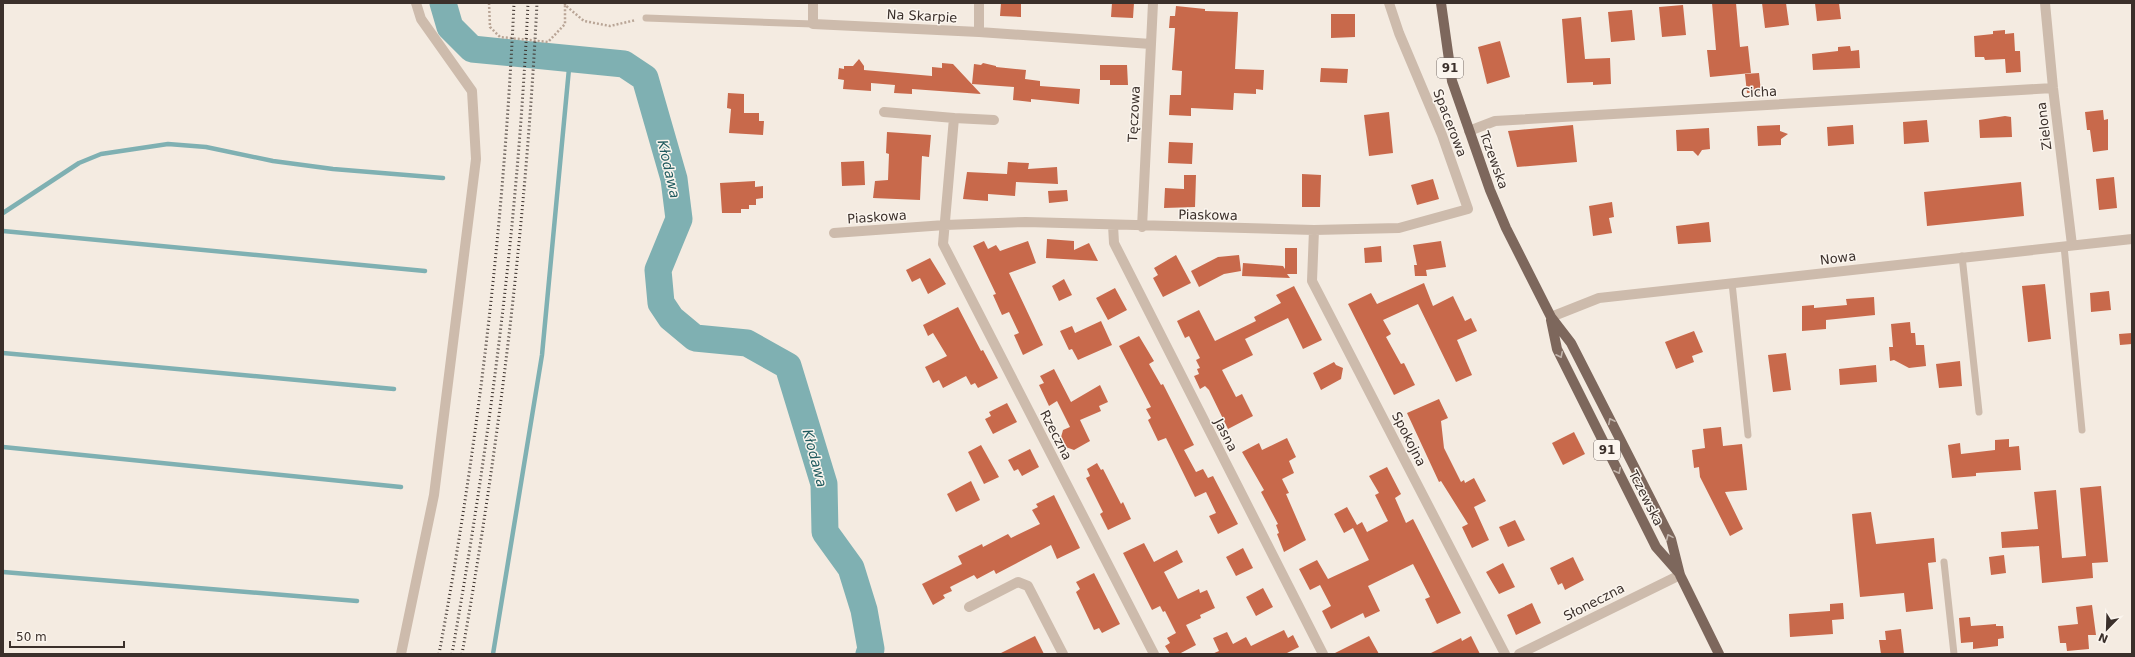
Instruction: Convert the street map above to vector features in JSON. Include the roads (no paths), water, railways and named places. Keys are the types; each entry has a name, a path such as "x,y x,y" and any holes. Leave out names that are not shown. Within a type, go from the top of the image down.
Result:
{"main road":[{"name":"Tczewska","path":"1441,3 1452,81 1469,131 1506,228 1551,317 1571,343 1671,539 1680,574 1720,654"},
{"name":"Tczewska","path":"1551,317 1557,349 1656,547 1680,574"}],"street":[{"path":"401,654 434,495 476,159 472,91 420,19 416,3"},
{"path":"813,3 813,24"},
{"path":"979,3 979,32"},
{"name":"Tęczowa","path":"1142,226 1152,3"},
{"name":"Spacerowa","path":"1389,3 1399,33 1442,135 1468,209"},
{"name":"Zielona","path":"2045,3 2068,245"},
{"name":"Na Skarpie","path":"813,24 979,32 1151,44"},
{"name":"Cicha","path":"1469,131 1495,121 2052,88"},
{"path":"884,112 994,120"},
{"path":"945,225 954,118"},
{"name":"Piaskowa","path":"834,233 945,225 1026,222 1314,230 1399,228 1468,209"},
{"name":"Rzeczna","path":"945,225 943,244 1154,654"},
{"name":"Jasna","path":"1113,225 1114,242 1323,654"},
{"name":"Spokojna","path":"1314,230 1312,281 1505,654"},
{"name":"Nowa","path":"1551,317 1599,298 1962,256 2132,239"},
{"name":"Słoneczna","path":"1519,654 1680,574"},
{"path":"969,606 1018,582 1028,586 1063,654"}],"lane":[{"path":"646,18 813,24"},
{"path":"2068,245 2082,430"},
{"path":"1962,256 1979,412"},
{"path":"1732,283 1748,435"},
{"path":"1944,562 1954,654"}],"waterway":[{"name":"Kłodawa","path":"443,3 450,27 472,49 624,64 645,78 674,179 679,219 658,270 661,303 671,318 695,338 747,343 788,366 824,484 825,532 851,568 864,610 871,649 869,654"},
{"path":"493,654 542,355 570,58"},
{"path":"3,213 79,163 101,154 168,144 206,147 273,161 333,169 443,178"},
{"path":"3,231 425,271"},
{"path":"3,353 394,389"},
{"path":"3,447 401,487"},
{"path":"3,572 357,601"}],"railway":[{"path":"439,654 466,493 488,330 504,167 514,3"},
{"path":"452,654 466,573 490,411 510,249 528,3"},
{"path":"462,654 476,573 500,411 510,330 526,166 537,3"}]}
